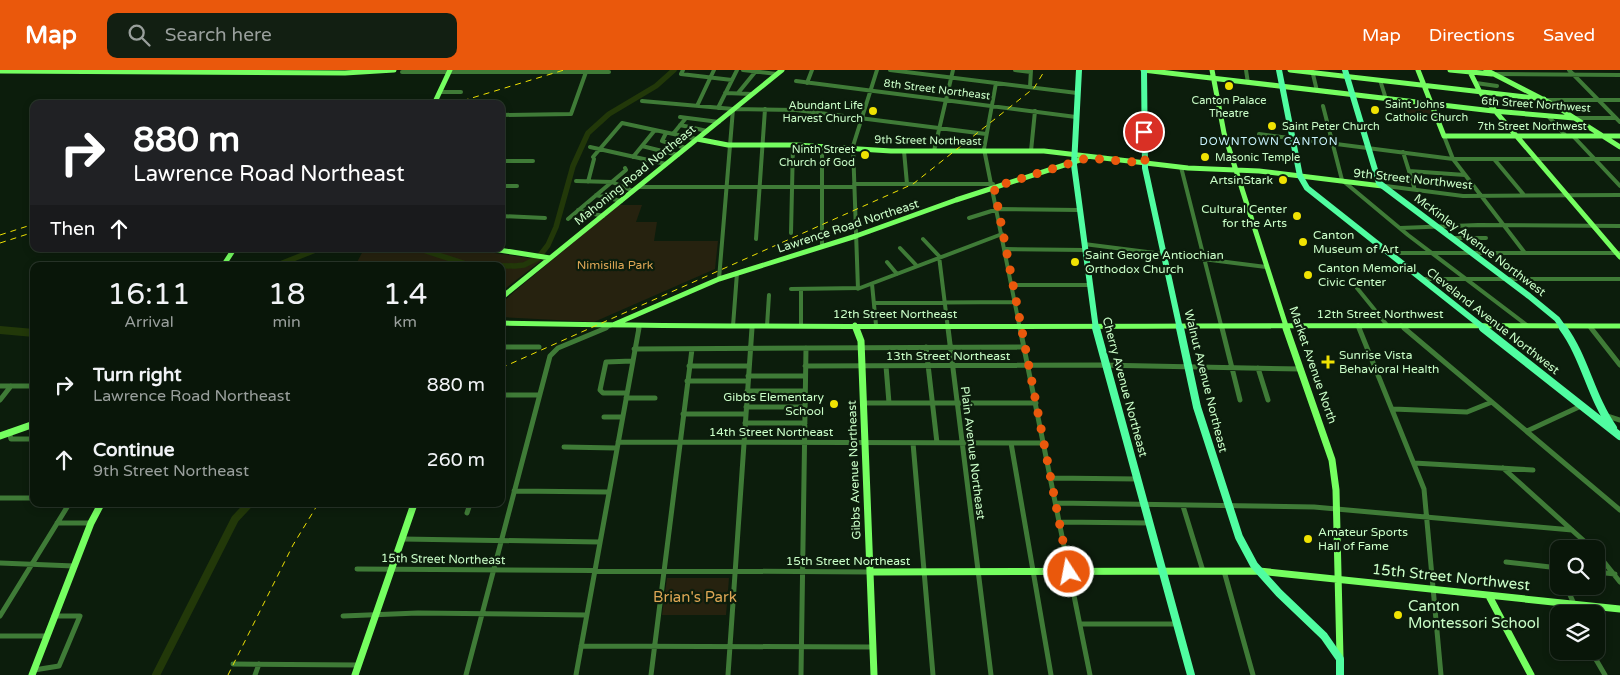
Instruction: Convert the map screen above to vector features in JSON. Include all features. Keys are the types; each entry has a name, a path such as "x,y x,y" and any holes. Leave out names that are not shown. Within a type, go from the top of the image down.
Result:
{"main road":[{"name":"Cherry Avenue Northeast","path":"1079,70 1074,158 1094,325 1191,675"},
{"name":"Walnut Avenue Northeast","path":"1143,70 1145,163 1188,367 1203,426 1228,506 1241,542 1259,571 1285,599 1318,628 1340,659"},
{"name":"Cleveland Avenue Northwest","path":"1279,70 1300,176 1310,191 1619,434"},
{"name":"McKinley Avenue Northwest","path":"1346,73 1376,179 1382,186 1544,307 1563,326 1602,414 1619,434"},
{"name":"Market Avenue North","path":"1340,659 1340,675"}],"street":[{"path":"0,71 346,72 394,70"},
{"path":"683,70 681,74 732,80"},
{"path":"697,106 714,70"},
{"path":"718,108 737,70"},
{"path":"743,70 777,74"},
{"name":"Mahoning Road Northeast","path":"505,295 547,257 603,216 782,70"},
{"path":"807,83 812,70"},
{"path":"858,289 852,148 877,70"},
{"path":"890,70 1077,93"},
{"path":"934,151 953,70"},
{"path":"1016,70 1031,71 1030,87"},
{"name":"6th Street Northwest","path":"1143,70 1496,112 1574,118 1618,118"},
{"name":"Market Avenue North","path":"1212,70 1223,127 1235,168 1333,466 1340,659"},
{"path":"1246,70 1248,83"},
{"path":"1290,70 1346,73 1424,86 1545,100 1620,100"},
{"path":"1418,70 1453,159 1525,253"},
{"path":"1450,70 1495,74 1620,75"},
{"path":"1486,70 1545,100 1620,147"},
{"path":"1569,70 1620,122"},
{"path":"436,100 450,71"},
{"path":"738,93 756,71"},
{"path":"1312,71 1317,91"},
{"path":"1470,71 1480,92 1496,112 1619,254"},
{"path":"402,72 609,72"},
{"path":"505,115 571,114 586,72"},
{"path":"1380,80 1386,99"},
{"name":"8th Street Northeast","path":"796,81 1076,117"},
{"path":"996,83 986,134 985,151 998,208 1090,675"},
{"path":"1476,83 1497,86"},
{"path":"440,92 461,92"},
{"path":"725,93 752,94"},
{"path":"642,101 734,109 796,110 986,134"},
{"path":"1323,106 1343,181 1432,253 1529,326"},
{"path":"719,278 734,109"},
{"path":"756,239 765,110"},
{"path":"1030,151 1035,111"},
{"path":"1548,116 1566,136"},
{"path":"680,117 719,122"},
{"path":"673,134 686,118"},
{"name":"9th Street Northeast","path":"600,149 622,123 730,145 822,146 904,151 1030,151 1074,158"},
{"path":"680,125 707,131"},
{"path":"633,157 655,130"},
{"path":"666,133 661,139 663,142 686,148"},
{"path":"1259,134 1453,159 1620,159"},
{"name":"7th Street Northwest","path":"1444,136 1620,136"},
{"path":"1573,136 1620,186"},
{"path":"791,233 793,145"},
{"path":"642,146 678,155"},
{"path":"822,146 822,246"},
{"path":"590,147 666,164"},
{"path":"588,182 594,158 600,149"},
{"path":"904,151 907,184"},
{"path":"1403,152 1416,190"},
{"name":"Lawrence Road Northeast","path":"612,326 719,278 856,236 1074,158 1095,157 1145,163"},
{"path":"1494,159 1524,195"},
{"path":"505,161 533,161"},
{"path":"1145,163 1180,168 1235,168"},
{"path":"568,218 626,170 625,168"},
{"path":"1180,168 1240,400"},
{"name":"9th Street Northwest","path":"1235,168 1456,195 1620,195"},
{"path":"1409,171 1465,175"},
{"path":"576,181 612,182 635,189 907,184 993,186"},
{"path":"505,186 517,186"},
{"path":"596,195 621,201"},
{"path":"969,218 998,208 1079,210"},
{"path":"578,210 603,216"},
{"path":"505,216 545,218"},
{"path":"1400,228 1503,225 1620,226"},
{"path":"791,289 858,289 1002,234"},
{"path":"1452,238 1486,238"},
{"path":"923,239 939,258"},
{"path":"1006,249 1084,247 1164,254 1266,267"},
{"path":"900,248 917,266"},
{"path":"505,251 547,257"},
{"path":"1388,253 1619,254"},
{"name":"Plain Avenue Northeast","path":"939,258 991,675"},
{"path":"887,262 898,274"},
{"path":"733,326 738,273"},
{"path":"1421,279 1620,279"},
{"path":"872,284 876,325"},
{"path":"1012,285 1089,285"},
{"path":"1357,288 1387,325"},
{"path":"801,326 802,289"},
{"path":"767,326 769,295"},
{"path":"874,303 1016,302"},
{"name":"12th Street Northeast","path":"505,322 532,325 612,326 1286,324"},
{"name":"12th Street Northwest","path":"1286,324 1563,326 1591,328 1620,326"},
{"name":"12th Street Northwest","path":"1563,326 1572,324 1620,326"},
{"path":"1358,325 1424,489 1441,675"},
{"path":"1401,325 1620,510"},
{"path":"466,675 552,352 612,326"},
{"path":"576,675 639,326"},
{"path":"728,675 752,326"},
{"name":"Gibbs Avenue Northeast","path":"856,326 861,348 874,675"},
{"path":"1591,328 1620,365"},
{"path":"505,347 539,347"},
{"path":"926,347 937,443"},
{"path":"634,349 1025,347"},
{"path":"801,675 806,348"},
{"path":"651,675 692,349"},
{"path":"632,361 607,361 600,392 655,398"},
{"name":"13th Street Northeast","path":"805,366 1106,365 1301,368"},
{"path":"689,366 749,366"},
{"path":"886,366 889,403"},
{"path":"1258,368 1268,400"},
{"path":"687,381 805,376"},
{"path":"0,386 30,386"},
{"path":"0,400 11,386"},
{"path":"747,391 805,391"},
{"path":"505,396 539,395"},
{"path":"1392,409 1467,412 1492,402"},
{"path":"863,404 1036,403"},
{"path":"1526,431 1582,406"},
{"path":"746,407 805,407"},
{"path":"683,414 746,414"},
{"path":"1602,414 1620,420"},
{"path":"604,417 622,418"},
{"path":"1612,426 1620,420"},
{"path":"745,423 805,423"},
{"path":"0,436 30,425"},
{"path":"9,432 11,439 30,439"},
{"name":"14th Street Northeast","path":"564,447 680,442 1044,443"},
{"path":"914,443 933,675"},
{"path":"1011,443 1051,675"},
{"path":"1414,463 1533,470"},
{"path":"1503,468 1583,540"},
{"path":"1051,478 1137,479"},
{"path":"514,491 608,492"},
{"path":"0,498 30,498"},
{"path":"1056,503 1336,508 1572,530"},
{"path":"1183,506 1203,571"},
{"path":"0,616 67,507"},
{"path":"33,672 91,523 99,507"},
{"path":"355,675 413,507"},
{"path":"467,513 469,507"},
{"path":"1059,522 1149,523"},
{"path":"57,523 91,523"},
{"path":"402,539 600,542"},
{"path":"1506,562 1550,568"},
{"path":"1605,562 1620,582"},
{"path":"0,563 74,566"},
{"name":"15th Street Northeast","path":"357,569 594,572 1259,571 1338,579"},
{"path":"1224,571 1253,675"},
{"path":"1605,573 1615,574"},
{"name":"15th Street Northwest","path":"1338,579 1620,609"},
{"path":"1570,595 1574,604"},
{"path":"1489,596 1531,675"},
{"path":"343,616 586,615"},
{"path":"33,672 59,666 80,616 54,616"},
{"path":"1080,624 1177,624"},
{"path":"0,636 47,636"},
{"path":"581,646 873,647"},
{"path":"1596,660 1605,675"},
{"path":"233,664 358,665"},
{"path":"255,675 260,664"}],"green space":[{"path":"1401,103 1429,106 1433,118 1410,116"},
{"name":"Nimisilla Park","path":"618,205 642,205 636,222 657,222 654,241 718,241 715,269 594,322 505,317 505,300"},
{"path":"362,252 487,252 542,260 505,289 505,262 357,262"},
{"name":"Brian's Park","path":"667,578 729,578 726,615 662,615"}],"waterway":[{"path":"505,266 524,265 538,258 548,245 556,227 573,166 588,133 609,114 656,86 674,70"},
{"path":"285,262 310,252"},
{"path":"429,252 460,262"},
{"path":"0,330 30,333"},
{"path":"156,675 235,519 246,507"}],"railway":[{"path":"465,100 564,70"},
{"path":"505,366 913,184 1034,88 1045,70"},
{"path":"0,235 30,225"},
{"path":"0,243 30,233"},
{"path":"228,675 293,545 316,507"}],"place":[{"name":"Canton Palace Theatre","path":"1229,86"},
{"name":"Saint Johns Catholic Church","path":"1375,110"},
{"name":"Abundant Life Harvest Church","path":"873,111"},
{"name":"Saint Peter Church","path":"1272,126"},
{"name":"Ninth Street Church of God","path":"865,155"},
{"name":"Masonic Temple","path":"1205,157"},
{"name":"ArtsinStark","path":"1283,180"},
{"name":"Cultural Center for the Arts","path":"1297,216"},
{"name":"Canton Museum of Art","path":"1303,242"},
{"name":"Saint George Antiochian Orthodox Church","path":"1075,262"},
{"name":"Canton Memorial Civic Center","path":"1308,275"},
{"name":"Sunrise Vista Behavioral Health","path":"1328,362"},
{"name":"Gibbs Elementary School","path":"834,404"},
{"name":"Amateur Sports Hall of Fame","path":"1308,539"},
{"name":"Canton Montessori School","path":"1398,615"}],"district":[{"name":"DOWNTOWN CANTON","path":"1269,141"}],"route":[{"path":"1069,572 994,187 1087,158 1095,157 1145,163 1144,132"}]}
